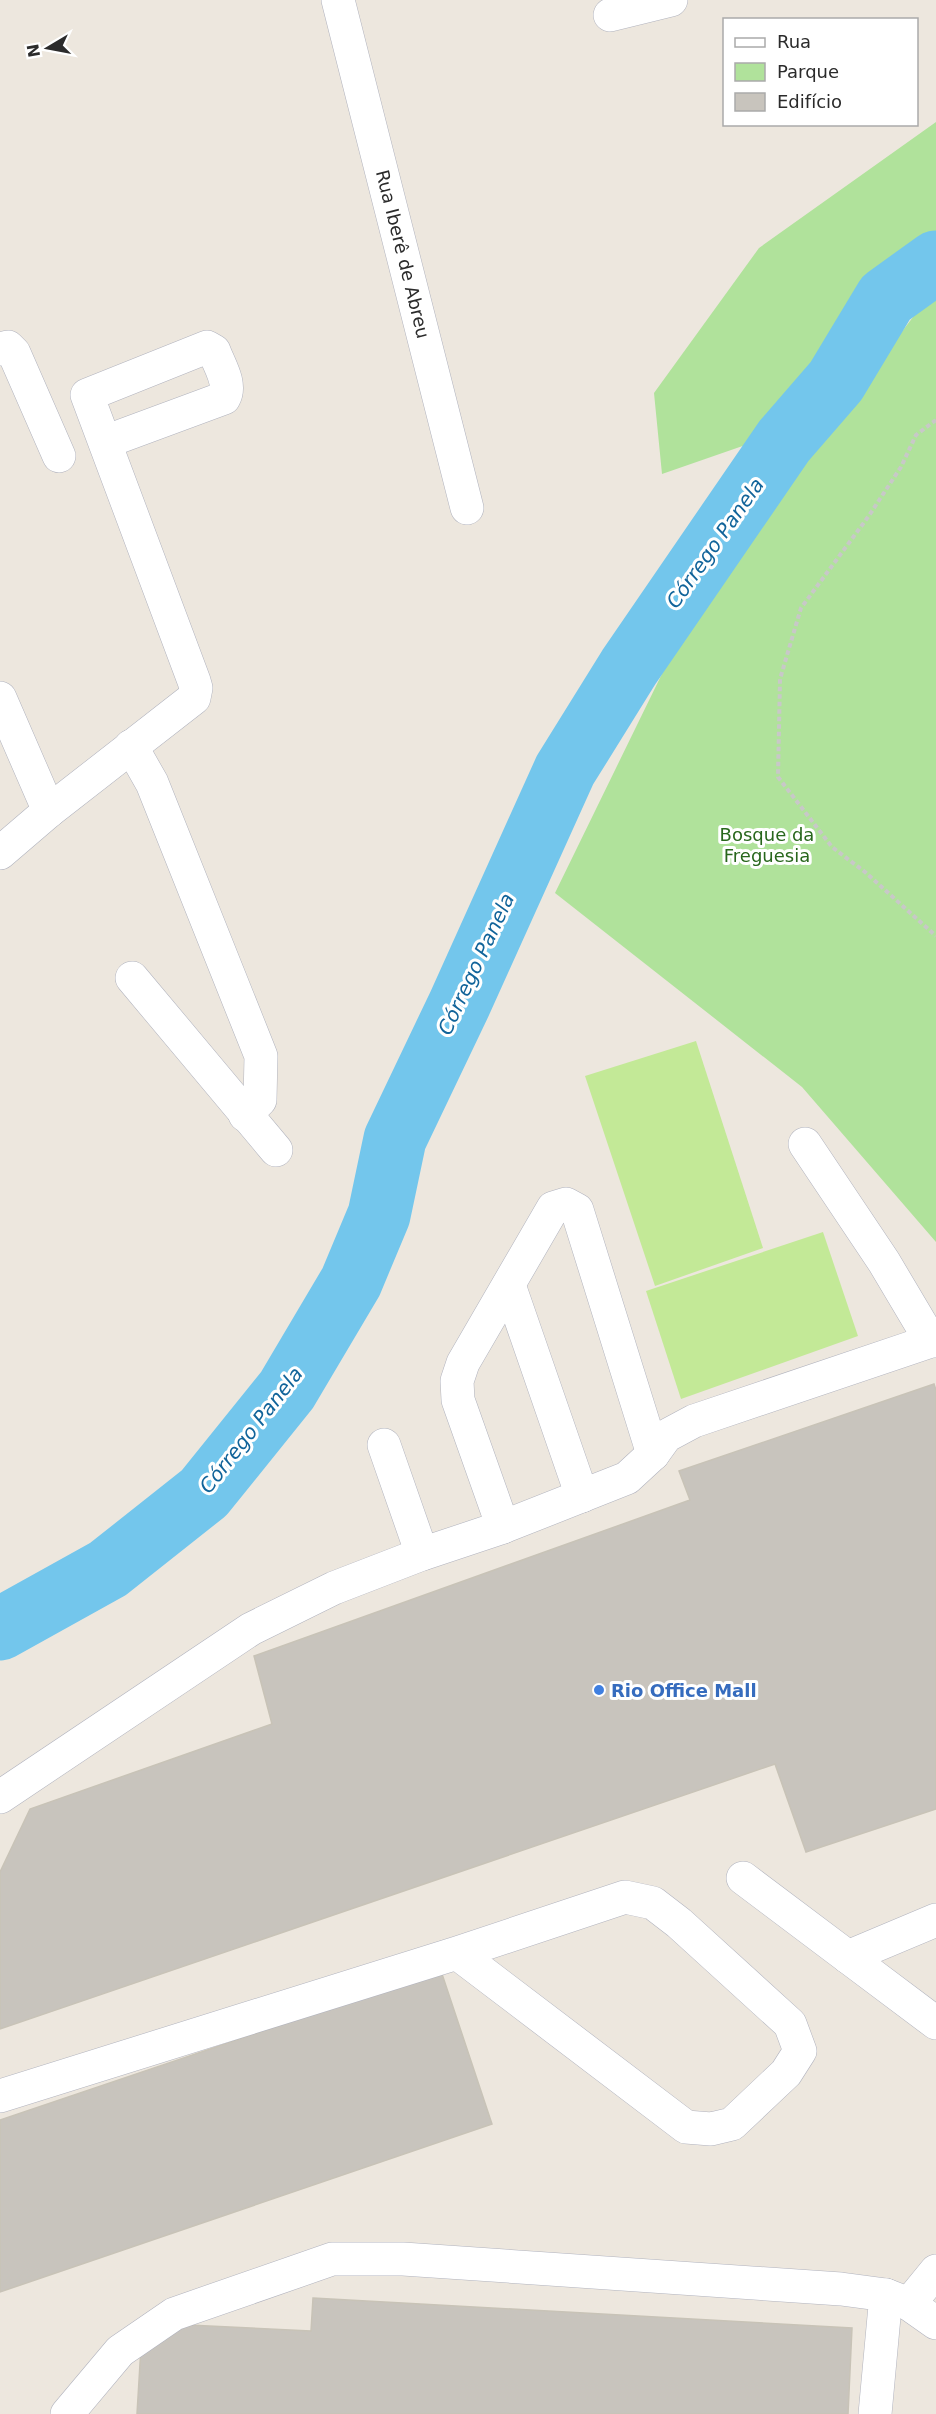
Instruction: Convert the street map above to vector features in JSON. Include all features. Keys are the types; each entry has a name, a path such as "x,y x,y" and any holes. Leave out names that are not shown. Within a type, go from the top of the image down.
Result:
{"street":[{"name":"Rua Iberê de Abreu","path":"338,0 467,508"},
{"path":"610,15 658,2"},
{"path":"0,349 8,347 14,353 59,456"},
{"path":"0,854 49,811 194,698 196,688 194,681 105,442"},
{"path":"0,698 49,811"},
{"path":"131,746 152,783 261,1056 260,1100 245,1115"},
{"path":"132,978 276,1150"},
{"path":"0,1797 251,1629 334,1588 422,1554 503,1527 627,1478 653,1454 666,1436 694,1420 934,1341 805,1144"},
{"path":"503,1527 458,1400 457,1381 463,1363 553,1208 566,1204 577,1210 653,1454"},
{"path":"509,1285 582,1496"},
{"path":"384,1445 422,1554"},
{"path":"743,1878 936,2023"},
{"path":"0,2096 457,1953 625,1897 653,1903 679,1923 790,2024 800,2051 786,2073 732,2124 711,2129 686,2127 457,1953"},
{"path":"848,1957 936,1920"},
{"path":"67,2414 120,2351 174,2314 332,2259 403,2259 829,2288 898,2299 936,2323"},
{"path":"875,2414 898,2299 936,2271"}],"path":[{"path":"936,420 916,435 901,467 868,517 801,608 780,679 778,777 832,847 865,872 936,936"}],"green space":[{"path":"936,122 936,283 863,330 757,441 662,474 654,393 759,248"},
{"name":"Bosque da Freguesia","path":"936,292 936,1242 802,1087 555,893 698,600 929,296"},
{"path":"696,1041 763,1248 655,1286 585,1076"},
{"path":"823,1232 858,1336 681,1399 646,1291"}],"building":[{"name":"Rio Office Mall","path":"934,1384 936,1390 936,1809 806,1852 775,1764 0,2029 0,1872 30,1809 272,1724 254,1656 690,1500 679,1471"},
{"path":"441,1971 492,2124 0,2292 0,2120"},
{"path":"313,2298 852,2328 848,2414 137,2414 141,2347 168,2324 311,2331"}],"waterway":[{"name":"Córrego Panela","path":"0,1629 108,1569 204,1493 287,1390 351,1282 379,1215 395,1139 459,1005 565,770 629,667 784,441 836,381 886,298 936,262"}],"place":[{"name":"Rio Office Mall","path":"599,1690"}]}
